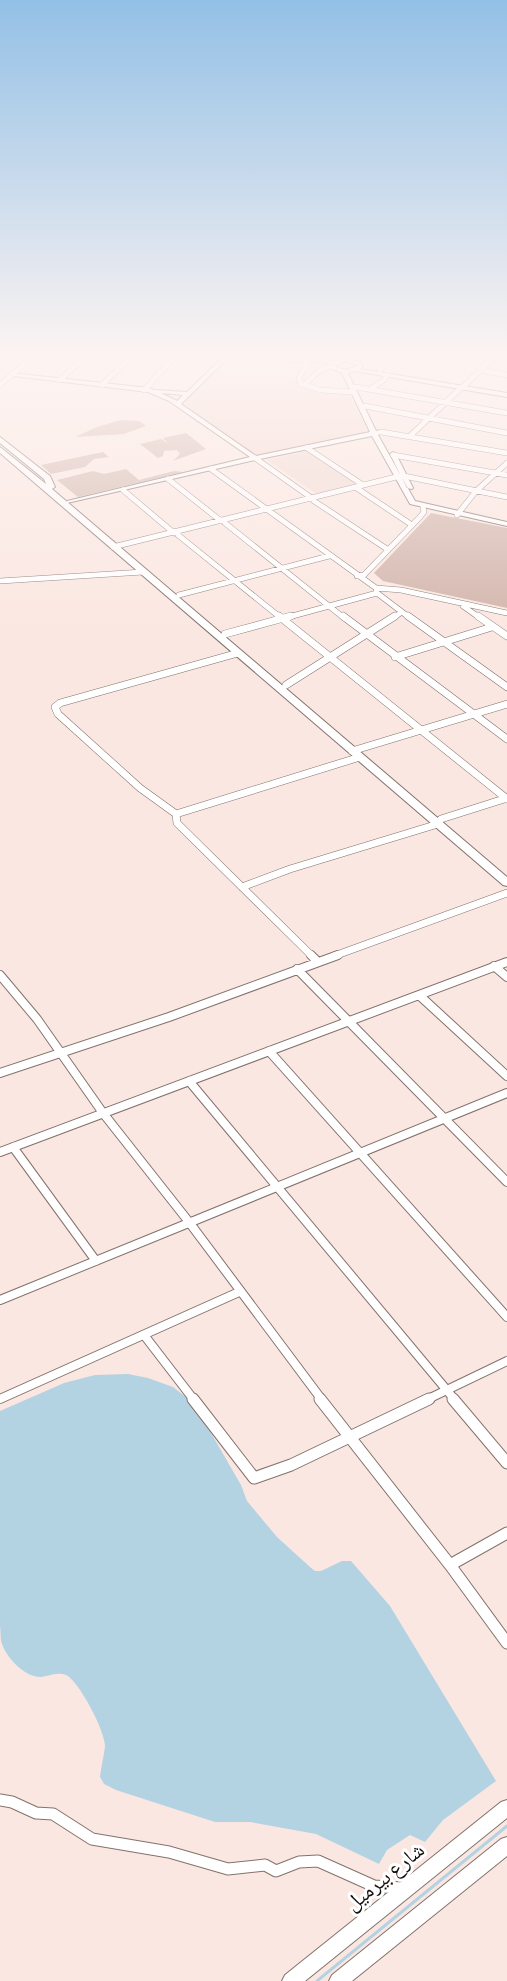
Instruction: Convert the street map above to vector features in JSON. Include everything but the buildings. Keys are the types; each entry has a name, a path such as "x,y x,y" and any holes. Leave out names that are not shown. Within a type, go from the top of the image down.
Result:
{"main road":[{"path":"3,451 85,519 238,653 439,821 507,883"},
{"path":"10,451 31,473"},
{"path":"13,451 46,478 48,488"},
{"path":"0,456 26,479 48,488 69,502 85,519"},
{"path":"118,548 179,595 286,685 358,752"},
{"path":"439,821 507,875"}],"street":[{"path":"245,451 387,549"},
{"path":"69,502 289,451"},
{"path":"312,451 412,525"},
{"path":"388,451 402,478 421,504 458,514"},
{"path":"391,451 412,503 507,523"},
{"path":"393,455 507,475"},
{"path":"458,514 476,490 507,463"},
{"path":"211,469 377,590 402,612 507,687"},
{"path":"118,548 402,478 507,497"},
{"path":"168,479 364,634 507,739"},
{"path":"123,490 507,799"},
{"path":"357,576 364,574 412,525 424,512 423,507"},
{"path":"179,595 329,556"},
{"path":"0,581 143,572"},
{"path":"225,634 377,590 401,590 507,613"},
{"path":"459,603 507,636"},
{"path":"286,685 332,659 364,634 402,612"},
{"path":"395,657 492,627"},
{"path":"238,653 60,703 55,707 58,714 124,774 176,814 177,823 318,962"},
{"path":"176,814 422,730 507,704"},
{"path":"242,887 297,866 381,844 439,821 507,799"},
{"path":"0,1073 169,1017 507,893"},
{"path":"0,1152 507,962"},
{"path":"494,966 507,977"},
{"path":"297,969 507,1182"},
{"path":"0,975 37,1019 103,1113 189,1222 239,1292 450,1565 507,1643"},
{"path":"419,994 507,1076"},
{"path":"269,1051 362,1152 507,1317"},
{"path":"189,1081 507,1463"},
{"path":"0,1299 507,1093"},
{"path":"13,1147 96,1261"},
{"path":"0,1399 239,1292"},
{"path":"144,1335 254,1478 291,1465 507,1361"},
{"path":"450,1565 507,1533"},
{"path":"0,1800 12,1802 36,1813 53,1814 92,1839 169,1852 228,1869 265,1865 276,1871 284,1870 299,1862 318,1861 374,1886 406,1888"},
{"name":"شارع بيرميل","path":"291,1981 507,1808"},
{"path":"338,1981 507,1845"}],"shaded area":[{"path":"150,451 164,451 163,456 158,458"},
{"path":"178,451 199,451 173,461 180,454"},
{"path":"247,451 284,451 256,458"},
{"path":"308,451 356,484 317,494 267,460"},
{"path":"103,452 109,457 94,459 85,467 51,474 41,465"},
{"path":"126,469 139,480 174,471 183,472 78,497 57,480 93,471 104,474"},
{"path":"431,513 507,528 507,608 383,581 374,573"}],"water":[{"path":"128,1374 173,1387 186,1397 211,1433 241,1485 247,1501 277,1537 310,1567 315,1571 321,1571 342,1561 351,1561 390,1606 496,1781 443,1820 425,1842 410,1835 387,1850 379,1864 316,1834 250,1822 215,1822 116,1790 104,1784 100,1777 104,1739 78,1687 63,1674 33,1676 17,1665 4,1649 0,1626 0,1411 64,1383 95,1375"}],"waterway":[{"path":"317,1981 507,1826"}]}
